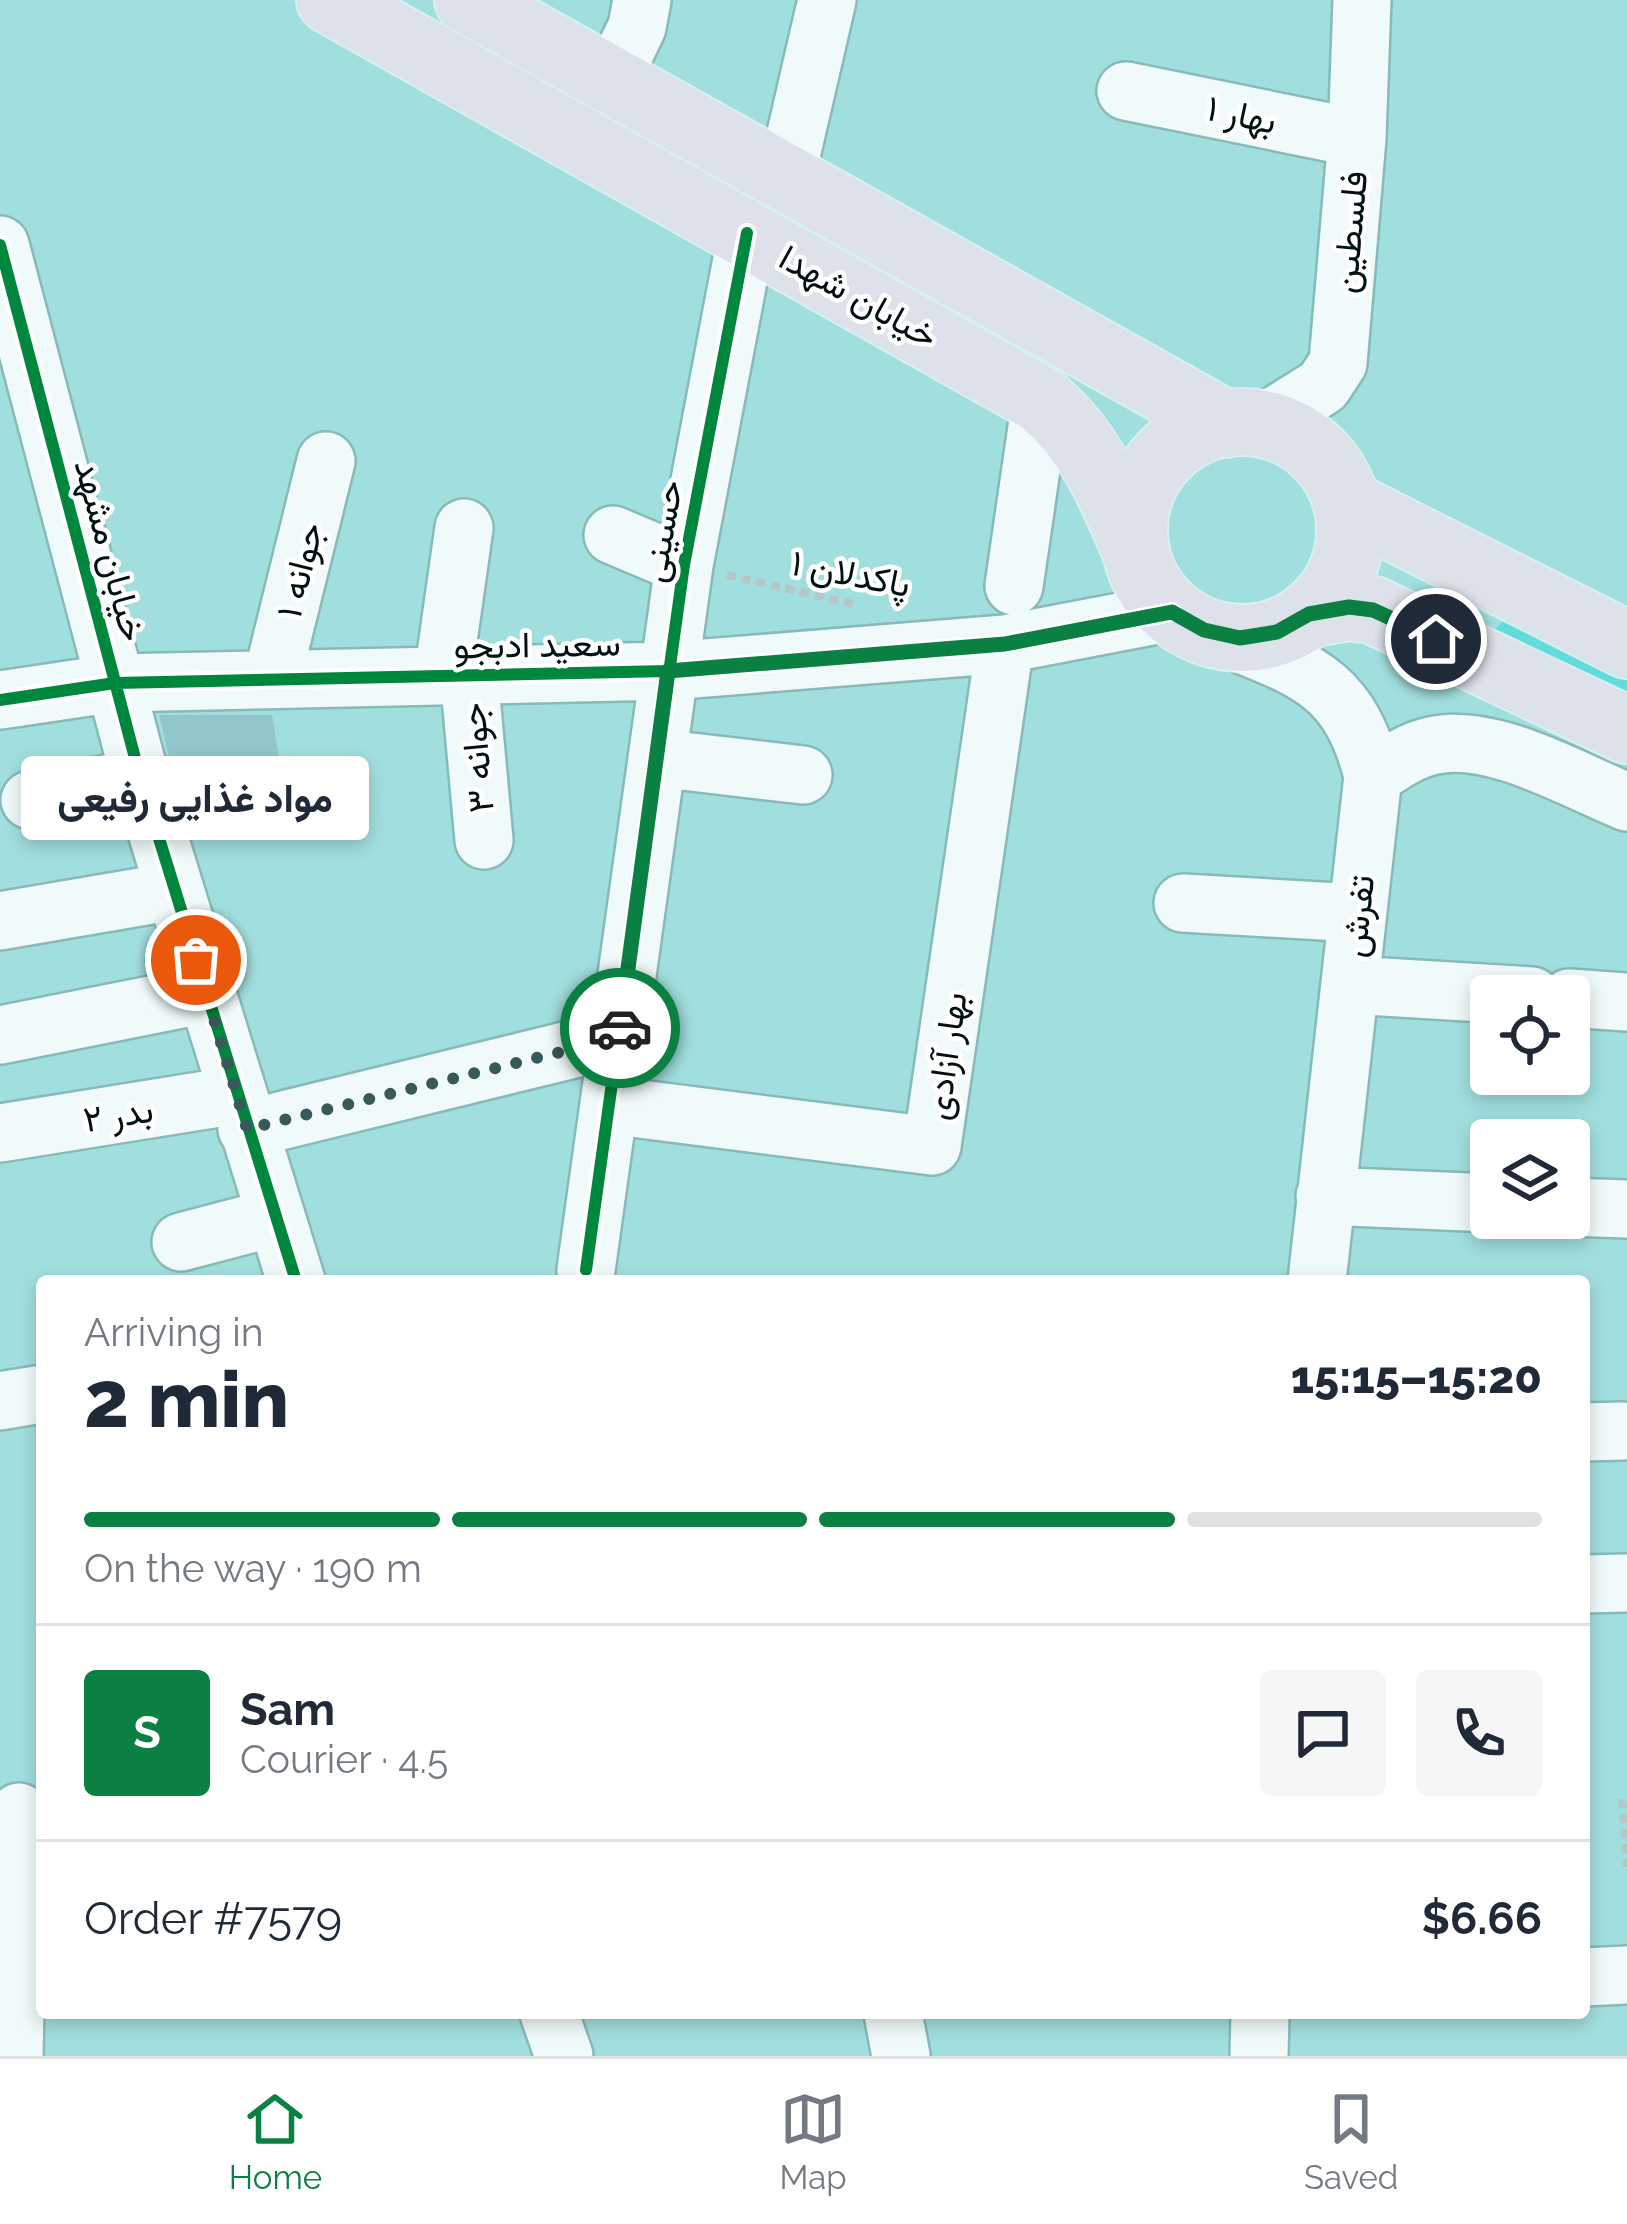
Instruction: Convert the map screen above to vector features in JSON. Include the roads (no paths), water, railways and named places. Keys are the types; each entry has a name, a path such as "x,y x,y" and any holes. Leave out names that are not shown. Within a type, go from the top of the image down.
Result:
{"main road":[{"name":"خیابان شهدا","path":"330,0 1041,400 1070,424 1090,451 1136,549"},
{"name":"خیابان شهدا","path":"468,0 1244,424"},
{"path":"1244,424 1286,431 1317,452 1339,481 1347,504 1350,529 1344,565 1334,587 1309,614 1265,635 1240,638 1194,623 1149,584 1136,549 1137,505 1154,468 1180,441 1244,424"},
{"path":"1347,504 1627,646"},
{"path":"1309,614 1349,607 1373,610 1627,730"}],"street":[{"path":"611,81 637,27 642,0"},
{"path":"786,177 827,0"},
{"name":"فلسطین","path":"1244,424 1323,386 1338,363 1357,138 1362,0"},
{"name":"بهار ۱","path":"1126,91 1357,138"},
{"name":"حسینی","path":"586,1270 684,565 748,233"},
{"name":"خیابان مشهد","path":"0,245 16,370 294,1275"},
{"path":"1014,586 1041,400"},
{"name":"جوانه ۱","path":"272,679 326,461"},
{"name":"جوانه ۳","path":"464,528 456,675 484,840"},
{"path":"613,535 684,565"},
{"name":"سعید ادبجو","path":"0,700 115,682 668,671 1005,644 1194,623"},
{"name":"تفرش","path":"1194,623 1327,686 1357,724 1373,776 1318,1275"},
{"name":"بهار آزادی","path":"609,1105 932,1146 1005,644"},
{"path":"1472,657 1540,765"},
{"path":"1373,776 1409,753 1453,742 1540,765 1627,802"},
{"path":"657,758 803,775"},
{"path":"30,800 140,777"},
{"path":"0,921 175,891"},
{"path":"1184,903 1356,913"},
{"path":"1350,985 1470,992"},
{"path":"0,1035 206,994"},
{"path":"1590,999 1627,1002"},
{"name":"بدر ۲","path":"0,1133 242,1112 618,1038"},
{"path":"1325,1196 1470,1202"},
{"path":"1590,1208 1627,1209"},
{"path":"181,1242 275,1217"},
{"path":"0,1401 36,1395"},
{"path":"1590,1584 1627,1583"},
{"path":"14,2056 20,1811"},
{"path":"1590,1977 1627,1976"},
{"path":"551,2019 564,2056"},
{"path":"894,2019 901,2056"},
{"path":"1259,2056 1261,2019"}],"place":[{"name":"مواد غذایی رفیعی","path":"196,960"}]}
